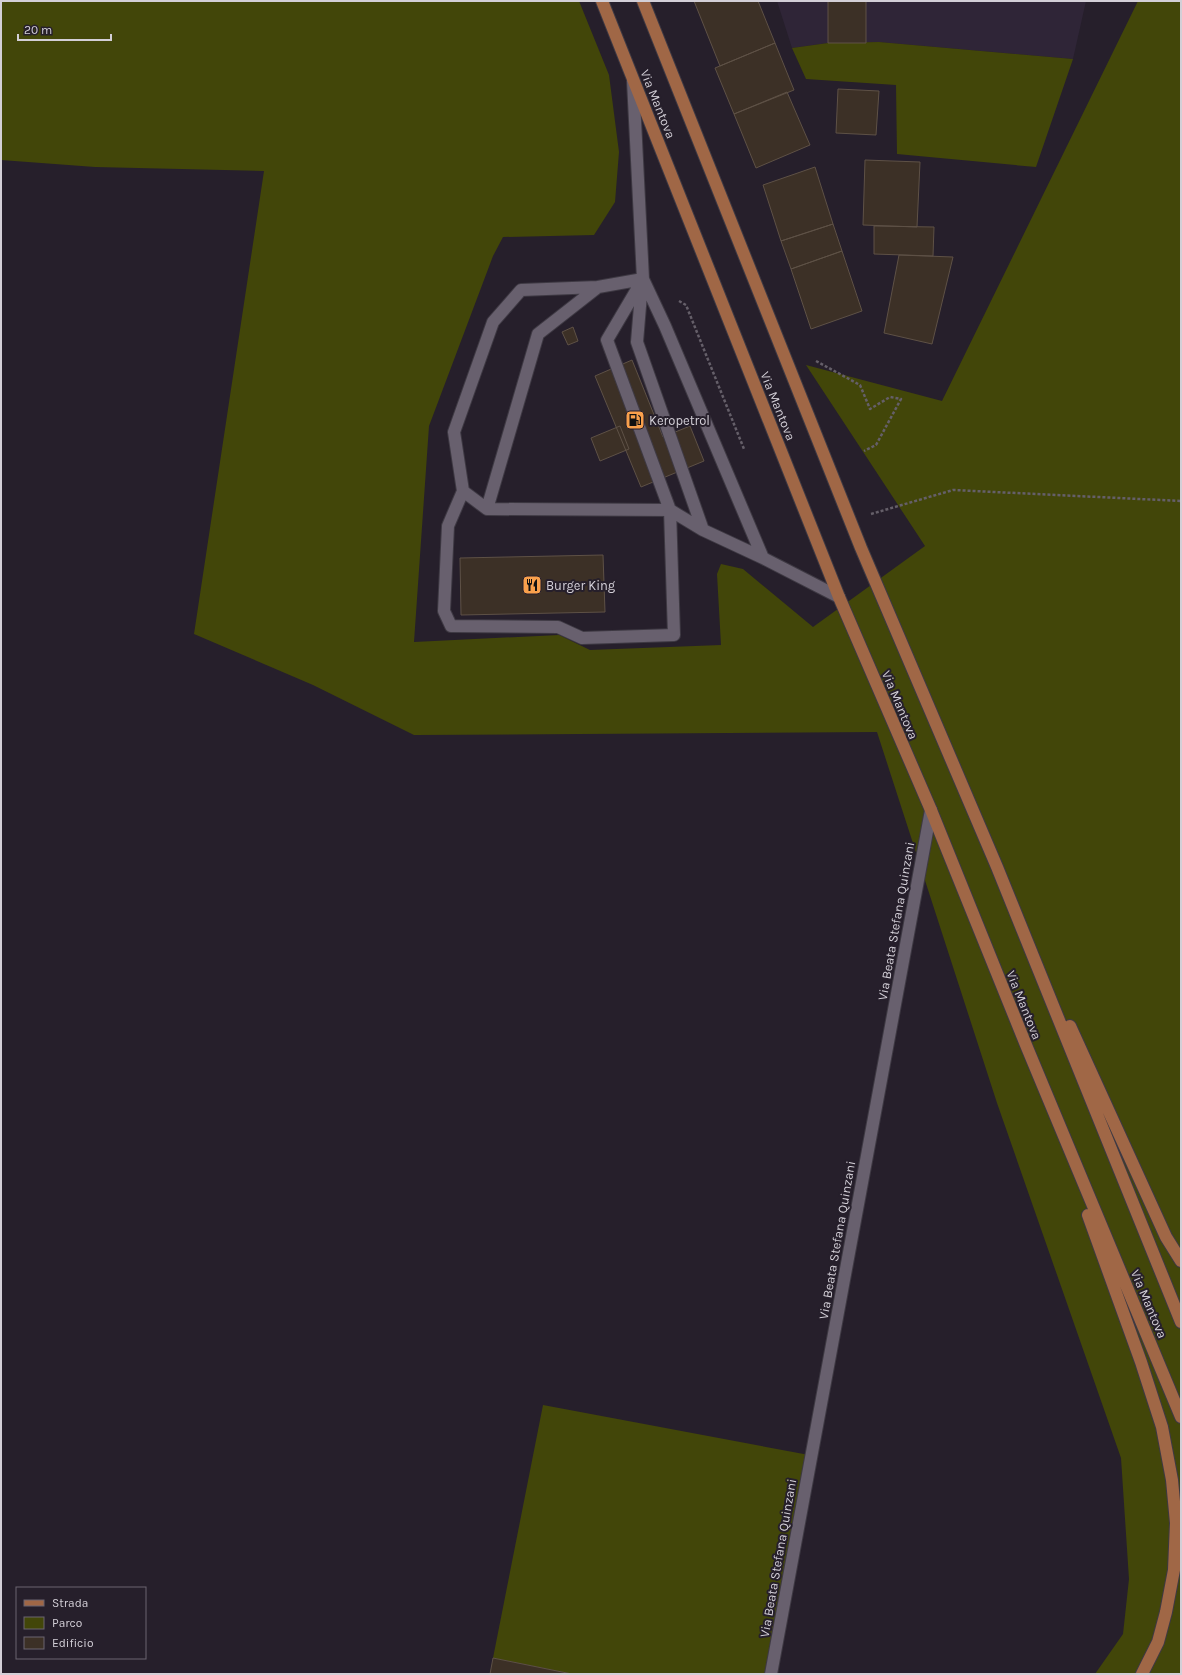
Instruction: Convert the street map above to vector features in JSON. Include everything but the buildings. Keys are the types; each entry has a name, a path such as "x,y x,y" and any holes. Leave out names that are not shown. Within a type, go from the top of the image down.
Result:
{"main road":[{"name":"Via Mantova","path":"602,1 839,597 931,810 1026,1045 1181,1417"},
{"name":"Via Mantova","path":"643,1 861,548 997,867 1181,1322"},
{"path":"997,867 1166,1237 1181,1261"},
{"path":"1026,1045 1141,1362 1162,1428 1172,1480 1176,1523 1174,1570 1166,1612 1158,1642 1142,1674"}],"lane":[{"path":"633,80 643,278 637,342 703,530"},
{"path":"643,278 607,340 670,510 674,636 582,638 558,627 451,626 444,611 448,526 463,491 454,432 493,322 521,290 598,287 643,278"},
{"path":"643,278 763,558"},
{"path":"488,509 538,334 598,287"},
{"path":"463,491 488,509 670,510 703,530 763,558 839,597"},
{"name":"Via Beata Stefana Quinzani","path":"771,1674 931,810"}],"path":[{"path":"816,361 860,385 870,409 890,397 901,399 876,445 864,451"},
{"path":"866,515 953,490 1181,501"}],"shaded area":[{"path":"777,1 1086,1 1073,59 879,42 828,43 792,48"}],"green space":[{"path":"1,1 579,1 609,75 619,152 615,202 594,235 503,237 493,256 429,426 414,642 559,635 590,650 721,645 717,574 721,564 743,569 813,627 925,546 806,365 942,401 1138,1 1181,1 1181,1674 1095,1674 1123,1634 1129,1579 1121,1458 997,1103 877,732 414,735 313,685 194,634 264,171 95,167 1,160"},
{"path":"879,42 1073,59 1036,167 897,154 896,85 806,79 792,48 828,43"},
{"path":"543,1405 809,1455 768,1674 572,1674 493,1658"}],"place":[{"name":"Keropetrol","path":"635,420"},
{"name":"Burger King","path":"532,585"}]}
